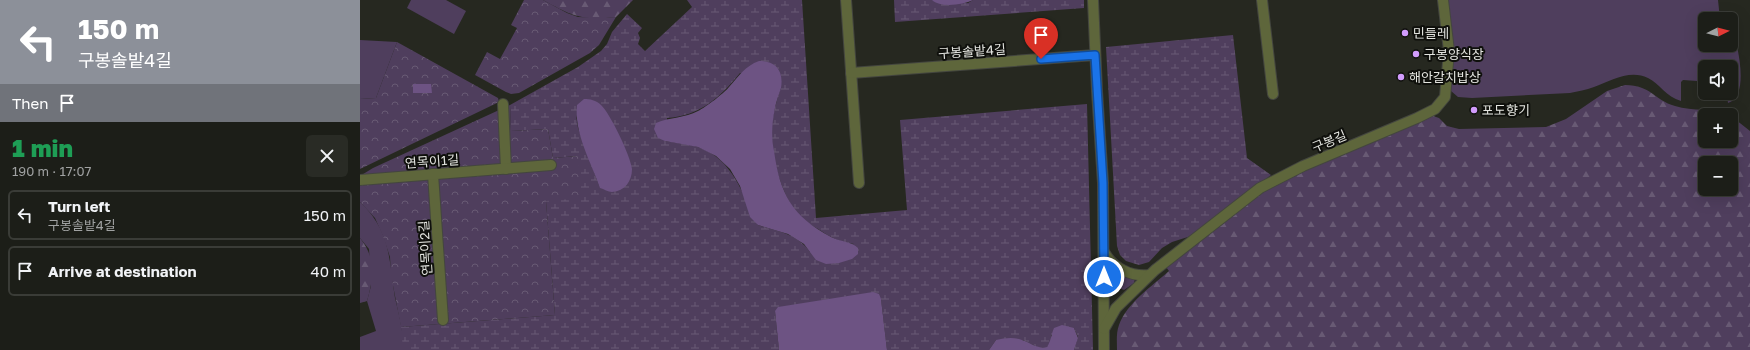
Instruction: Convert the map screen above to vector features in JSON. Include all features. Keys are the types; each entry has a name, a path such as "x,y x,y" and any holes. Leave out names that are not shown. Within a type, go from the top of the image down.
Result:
{"street":[{"path":"846,0 859,183"},
{"name":"구봉길","path":"1093,0 1103,183 1104,350"},
{"path":"1262,0 1273,94"},
{"name":"구봉길","path":"1104,329 1116,308 1149,275 1249,195 1270,182 1435,109 1445,97 1448,61 1443,0"},
{"name":"구봉솔밭4길","path":"851,73 1095,55"},
{"path":"503,104 506,169"},
{"name":"연목이1길","path":"360,180 551,165"},
{"name":"연목이2길","path":"433,174 443,320"},
{"path":"1104,252 1112,263 1122,269 1135,274 1149,275"}],"green space":[{"path":"411,0 446,0 466,11 454,34 407,8"},
{"path":"524,0 543,0 567,13 578,17 616,17 599,45 590,53 519,93 511,94 475,75 487,52 500,59 517,28 511,25"},
{"path":"543,0 633,0 616,17 586,18 562,10"},
{"path":"687,0 802,0 816,218 907,210 900,120 1087,104 1093,350 1074,350 1078,337 1074,328 1051,335 1051,342 1047,347 1039,348 1023,340 996,340 989,350 887,350 881,299 775,311 779,350 403,350 401,327 555,315 546,201 577,156 553,158 548,129 511,131 510,105 578,67 601,51 607,44 612,32 627,14 642,28 638,33 640,38 638,44 645,51 692,7","holes":["740,73 781,87 775,106 772,126 773,149 782,186 793,208 806,222 839,240 854,244 810,252 793,237 780,231 758,225 736,179 720,160 698,147 665,141 667,118 689,114 708,104 717,98","576,115 600,188 578,128"]},
{"path":"894,0 932,0 968,3 973,0 1084,0 1084,8 895,22"},
{"path":"1447,0 1718,0 1719,12 1698,12 1698,52 1738,52 1741,81 1738,93 1738,60 1698,60 1698,82 1683,80 1681,82 1681,101 1671,97 1648,78 1634,75 1627,75 1591,88 1570,93 1472,98 1458,97 1451,91 1453,58"},
{"path":"1233,35 1247,158 1271,175 1194,235 1172,242 1162,248 1149,262 1139,265 1126,261 1120,255 1117,246 1106,47"},
{"path":"360,40 397,42 376,98 360,99"},
{"path":"397,42 498,98 499,102 360,169 360,99 376,98"},
{"path":"1625,85 1641,87 1675,106 1698,110 1698,148 1738,148 1738,122 1750,131 1750,350 1117,350 1117,331 1123,317 1140,296 1169,271 1166,267 1258,194 1294,174 1433,116 1439,118 1447,126 1459,129 1546,127 1566,119 1607,91"},
{"path":"510,105 511,131 548,129 553,158 578,156 582,198 546,201 555,315 401,327 391,275 390,257 375,218 360,202 360,176 373,168"},
{"path":"360,202 378,224 387,247 395,298 400,317 403,350 360,350 360,337 376,331 367,301 371,286 369,249 360,238"},
{"path":"360,238 369,253 372,276 367,301 360,303"},
{"path":"1114,270 1135,278 1134,283 1124,290 1113,286 1112,273"}],"shaded area":[{"path":"932,0 973,0 964,3 946,5 936,3"},
{"path":"759,61 765,61 774,65 780,72 781,76 782,82 775,105 772,135 777,166 784,192 797,212 806,221 831,237 852,244 858,248 858,254 852,259 839,263 826,264 816,260 804,244 788,234 758,225 750,217 740,186 730,169 716,156 698,147 665,141 658,138 654,129 656,123 688,115 701,109 723,93 746,69"},
{"path":"413,84 431,84 432,93 413,93"},
{"path":"584,99 599,103 605,110 628,155 632,169 631,178 627,185 621,190 610,192 600,188 584,147 578,126 577,105"},
{"path":"873,292 879,294 881,299 887,350 779,350 775,311 778,307"},
{"path":"1062,325 1074,328 1078,338 1074,350 989,350 996,340 1009,338 1019,339 1040,347 1047,347 1054,328"}],"place":[{"name":"민들레","path":"1405,33"},
{"name":"구봉양식장","path":"1416,54"},
{"name":"해안갈치밥상","path":"1401,77"},
{"name":"포도향기","path":"1474,110"}],"route":[{"path":"1041,59 1095,55 1103,183 1104,277"}]}
